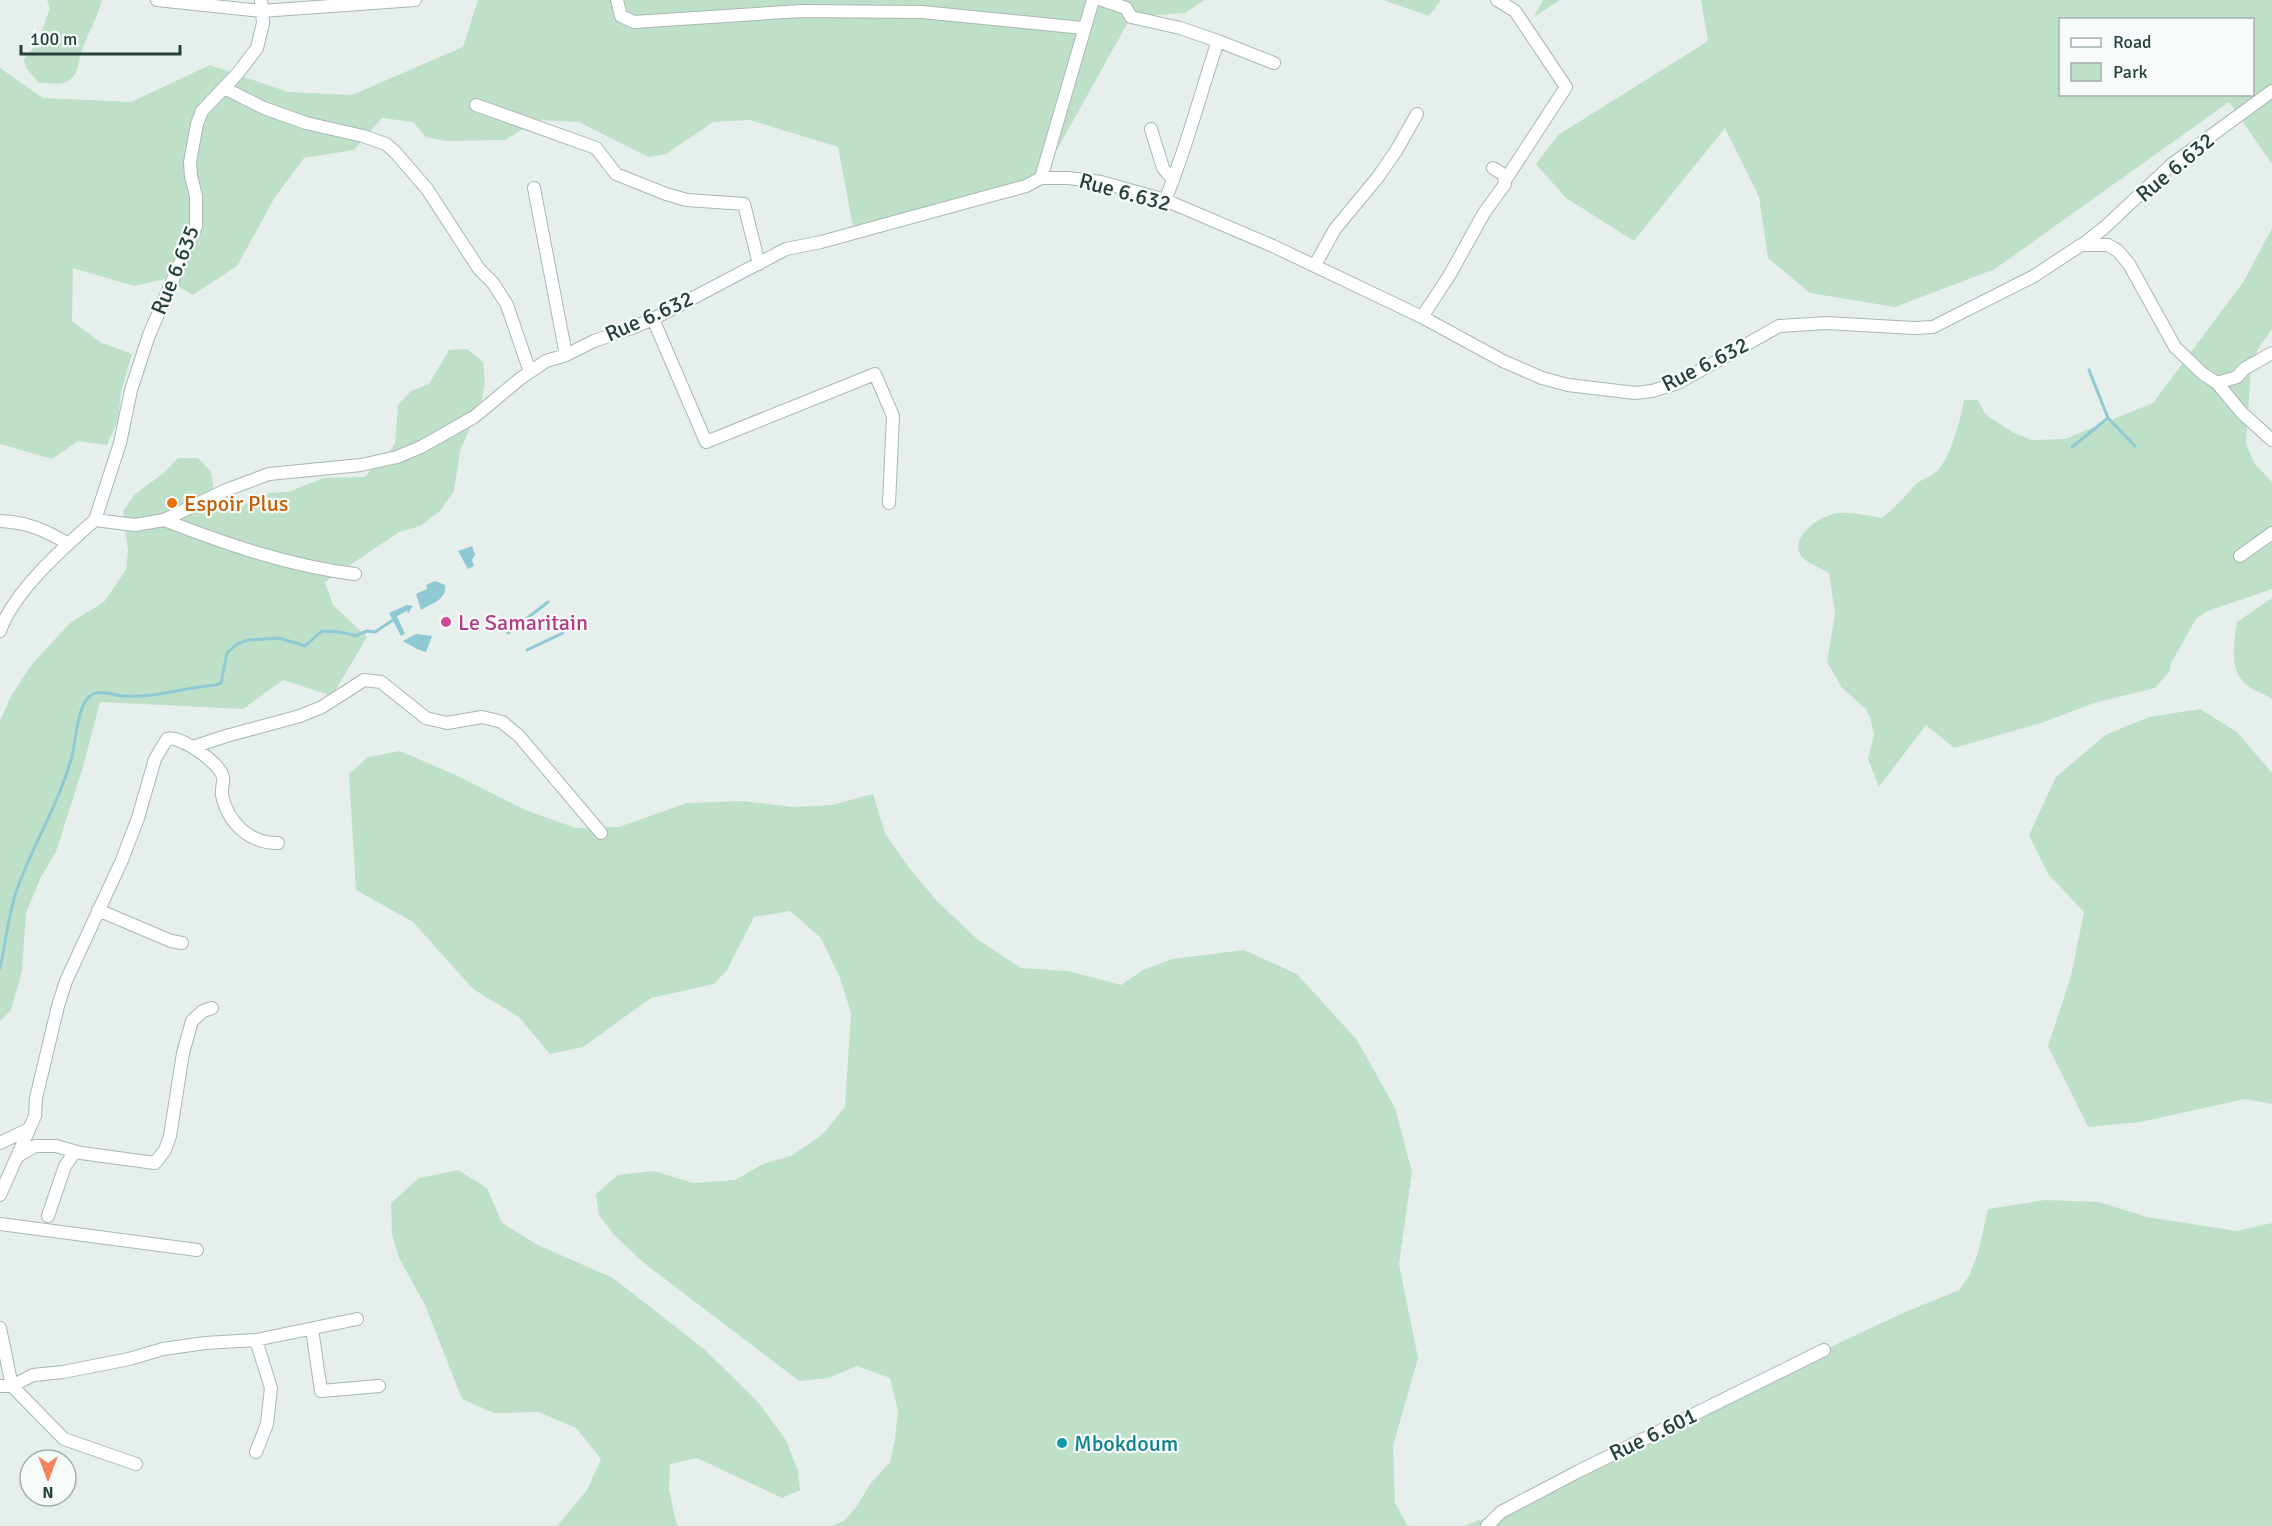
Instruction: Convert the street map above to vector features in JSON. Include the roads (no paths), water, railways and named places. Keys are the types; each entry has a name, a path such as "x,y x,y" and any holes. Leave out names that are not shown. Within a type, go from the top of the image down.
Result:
{"street":[{"path":"157,0 261,5 415,0"},
{"path":"617,0 621,16 634,22 801,11 911,12 1083,28"},
{"path":"1041,178 1093,0"},
{"path":"1102,0 1126,8 1131,17 1180,28 1274,63"},
{"path":"1422,317 1449,276 1484,213 1502,190 1506,179 1566,87 1515,11 1497,0"},
{"name":"Rue 6.635","path":"95,520 120,443 131,390 149,335 196,226 196,196 190,162 196,124 202,111 257,48 261,36 261,5"},
{"path":"1165,200 1197,115 1206,76 1218,41"},
{"path":"224,88 264,108 306,123 363,136 386,144 395,152 427,189 479,269 493,283 507,305 530,372"},
{"name":"Rue 6.632","path":"95,520 135,525 164,520 226,489 269,474 361,465 397,457 421,447 474,417 546,361 566,355 594,340 652,319 786,249 821,242 1017,188 1041,178 1086,179 1165,200 1315,265 1422,317 1503,361 1542,378 1568,385 1635,393 1652,391 1677,383 1779,326 1826,323 1933,327 2034,276 2081,245 2105,227 2171,165 2272,91"},
{"path":"476,105 596,148 616,174 666,194 687,201 744,204 759,264"},
{"path":"1315,265 1335,230 1396,152 1417,114"},
{"path":"1151,129 1163,168 1173,180"},
{"path":"1493,168 1506,179"},
{"path":"534,188 566,355"},
{"path":"2081,245 2108,245 2118,251 2129,264 2175,347 2195,367 2217,383 2242,412 2272,440"},
{"path":"652,319 706,442 875,374 893,416 889,503"},
{"path":"2217,383 2237,377 2244,369 2272,353"},
{"path":"0,631 10,610 23,592 68,544 95,520"},
{"path":"164,520 270,557 324,570 355,574"},
{"path":"0,521 26,524 45,530 68,544"},
{"path":"2240,556 2272,533"},
{"path":"193,747 300,716 322,707 364,680 381,682 426,718 447,723 482,717 502,722 519,736 601,833"},
{"path":"0,1195 35,1116 36,1098 66,981 122,860 138,818 155,759 166,739 170,738 193,747 215,765 223,777 222,793 228,816 244,834 264,843 278,843"},
{"path":"98,910 182,943"},
{"path":"18,1156 35,1146 56,1146 75,1152 155,1163 165,1150 170,1136 183,1053 192,1021 203,1011 212,1008"},
{"path":"0,1143 29,1129"},
{"path":"48,1216 65,1166 75,1152"},
{"path":"0,1224 197,1250"},
{"path":"6,1386 33,1375 108,1363 163,1349 205,1343 256,1340 357,1319"},
{"path":"0,1328 6,1386 64,1439 136,1464"},
{"path":"312,1329 321,1391 379,1386"},
{"path":"256,1340 271,1388 267,1424 256,1452"},
{"name":"Rue 6.601","path":"1487,1526 1501,1512 1579,1471 1824,1350"}],"water":[{"path":"472,546 475,555 472,560 474,566 468,569 458,551"},
{"path":"435,581 445,585 444,594 421,610 416,594 427,589 426,585"},
{"path":"407,605 413,606 408,614 407,611 397,616 405,634 401,636 389,613"},
{"path":"416,634 432,636 426,652 403,641"}],"waterway":[{"path":"2089,370 2108,418 2135,446"},
{"path":"2072,447 2108,418"},
{"path":"508,633 548,602"},
{"path":"0,968 16,892 67,774 82,707 90,696 103,692 137,696 216,685 221,683 227,653 237,644 249,640 279,638 305,646 322,631 343,632 355,636 367,631 375,632 393,620"},
{"path":"527,650 563,633"}],"place":[{"name":"Espoir Plus","path":"172,503"},
{"name":"Le Samaritain","path":"446,622"},
{"name":"Mbokdoum","path":"1062,1443"}]}
